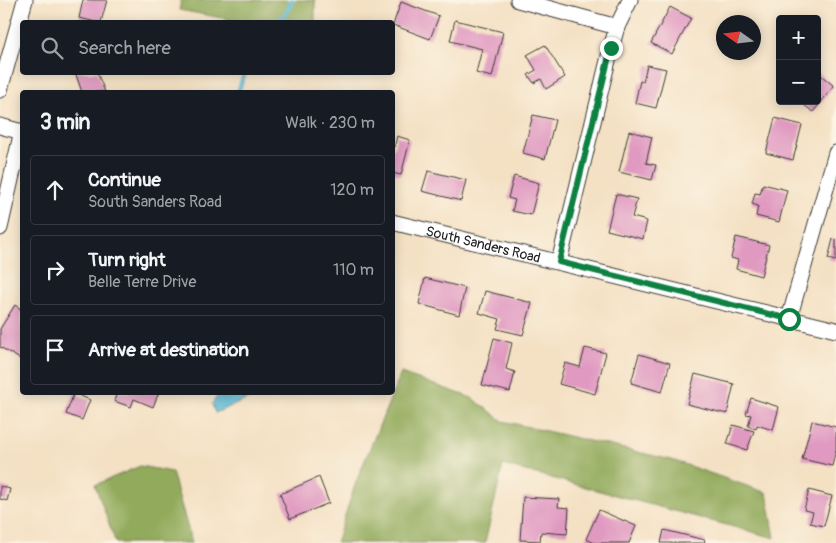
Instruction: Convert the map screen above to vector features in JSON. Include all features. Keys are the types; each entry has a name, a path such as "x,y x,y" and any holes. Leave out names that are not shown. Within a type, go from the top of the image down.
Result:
{"street":[{"path":"0,90 25,0"},
{"path":"518,0 617,27"},
{"path":"559,262 617,27 630,0"},
{"path":"0,126 20,131"},
{"path":"0,228 20,141"},
{"path":"789,319 836,152"},
{"name":"South Sanders Road","path":"395,223 836,330"}],"green space":[{"path":"181,0 315,0 315,20 232,20 179,10"},
{"path":"401,373 472,398 503,421 672,460 767,493 775,538 503,465 485,543 336,543 356,482 392,395 395,395 395,388"},
{"path":"140,466 172,472 192,543 116,543 95,485"}],"water":[{"path":"218,395 258,395 215,413 212,404"}],"building":[{"path":"83,0 107,0 102,20 79,18"},
{"path":"401,2 439,16 430,39 395,26 395,20"},
{"path":"670,7 691,18 672,54 651,43"},
{"path":"455,20 503,32 492,77 476,73 482,49 450,41"},
{"path":"545,45 565,77 546,89 541,79 534,83 528,75 536,70 527,55"},
{"path":"647,65 666,69 656,108 635,103 640,81 643,82"},
{"path":"76,75 98,75 104,90 81,90"},
{"path":"821,75 834,86 821,102"},
{"path":"804,105 819,105 813,112"},
{"path":"533,115 555,120 545,159 523,153"},
{"path":"775,118 802,125 793,160 766,153"},
{"path":"629,131 652,137 646,163 656,165 652,180 619,172"},
{"path":"397,136 410,140 401,175 395,174 395,144"},
{"path":"428,171 466,180 461,201 422,191"},
{"path":"514,176 539,183 531,215 512,211 515,200 508,198"},
{"path":"763,184 787,190 779,222 756,216 758,206 752,204 755,193 760,194"},
{"path":"616,194 637,199 632,217 647,221 643,239 607,230"},
{"path":"736,237 769,245 761,276 736,269 738,260 731,258"},
{"path":"833,239 836,240 836,261 828,259"},
{"path":"425,278 465,288 459,315 419,304"},
{"path":"485,291 532,303 523,335 497,329 500,319 479,313"},
{"path":"15,305 20,309 20,359 0,347 0,329"},
{"path":"494,338 512,343 506,369 515,372 510,392 482,385"},
{"path":"585,348 606,353 595,394 559,384 565,363 580,367"},
{"path":"639,354 670,363 662,392 631,383"},
{"path":"695,374 734,384 727,414 687,404"},
{"path":"73,395 79,395 90,400 82,420 66,414"},
{"path":"116,395 158,395 153,407 134,399 131,407 114,401"},
{"path":"751,398 779,407 773,430 757,425 756,429 748,426 751,415 746,414"},
{"path":"812,421 836,427 836,450 832,466 802,459"},
{"path":"733,425 754,431 747,450 727,444"},
{"path":"319,477 329,503 290,519 280,494"},
{"path":"0,486 10,489 7,501 0,499"},
{"path":"809,490 832,496 824,526 810,523 813,512 804,510"},
{"path":"523,497 559,499 558,507 569,508 567,534 541,532 540,541 520,540"},
{"path":"599,510 636,526 629,543 595,543 586,539"},
{"path":"664,530 705,540 704,543 661,543"}],"waterway":[{"path":"279,20 287,12 292,0"},
{"path":"239,90 244,75"}],"route":[{"path":"611,48 559,262 789,319"}]}
